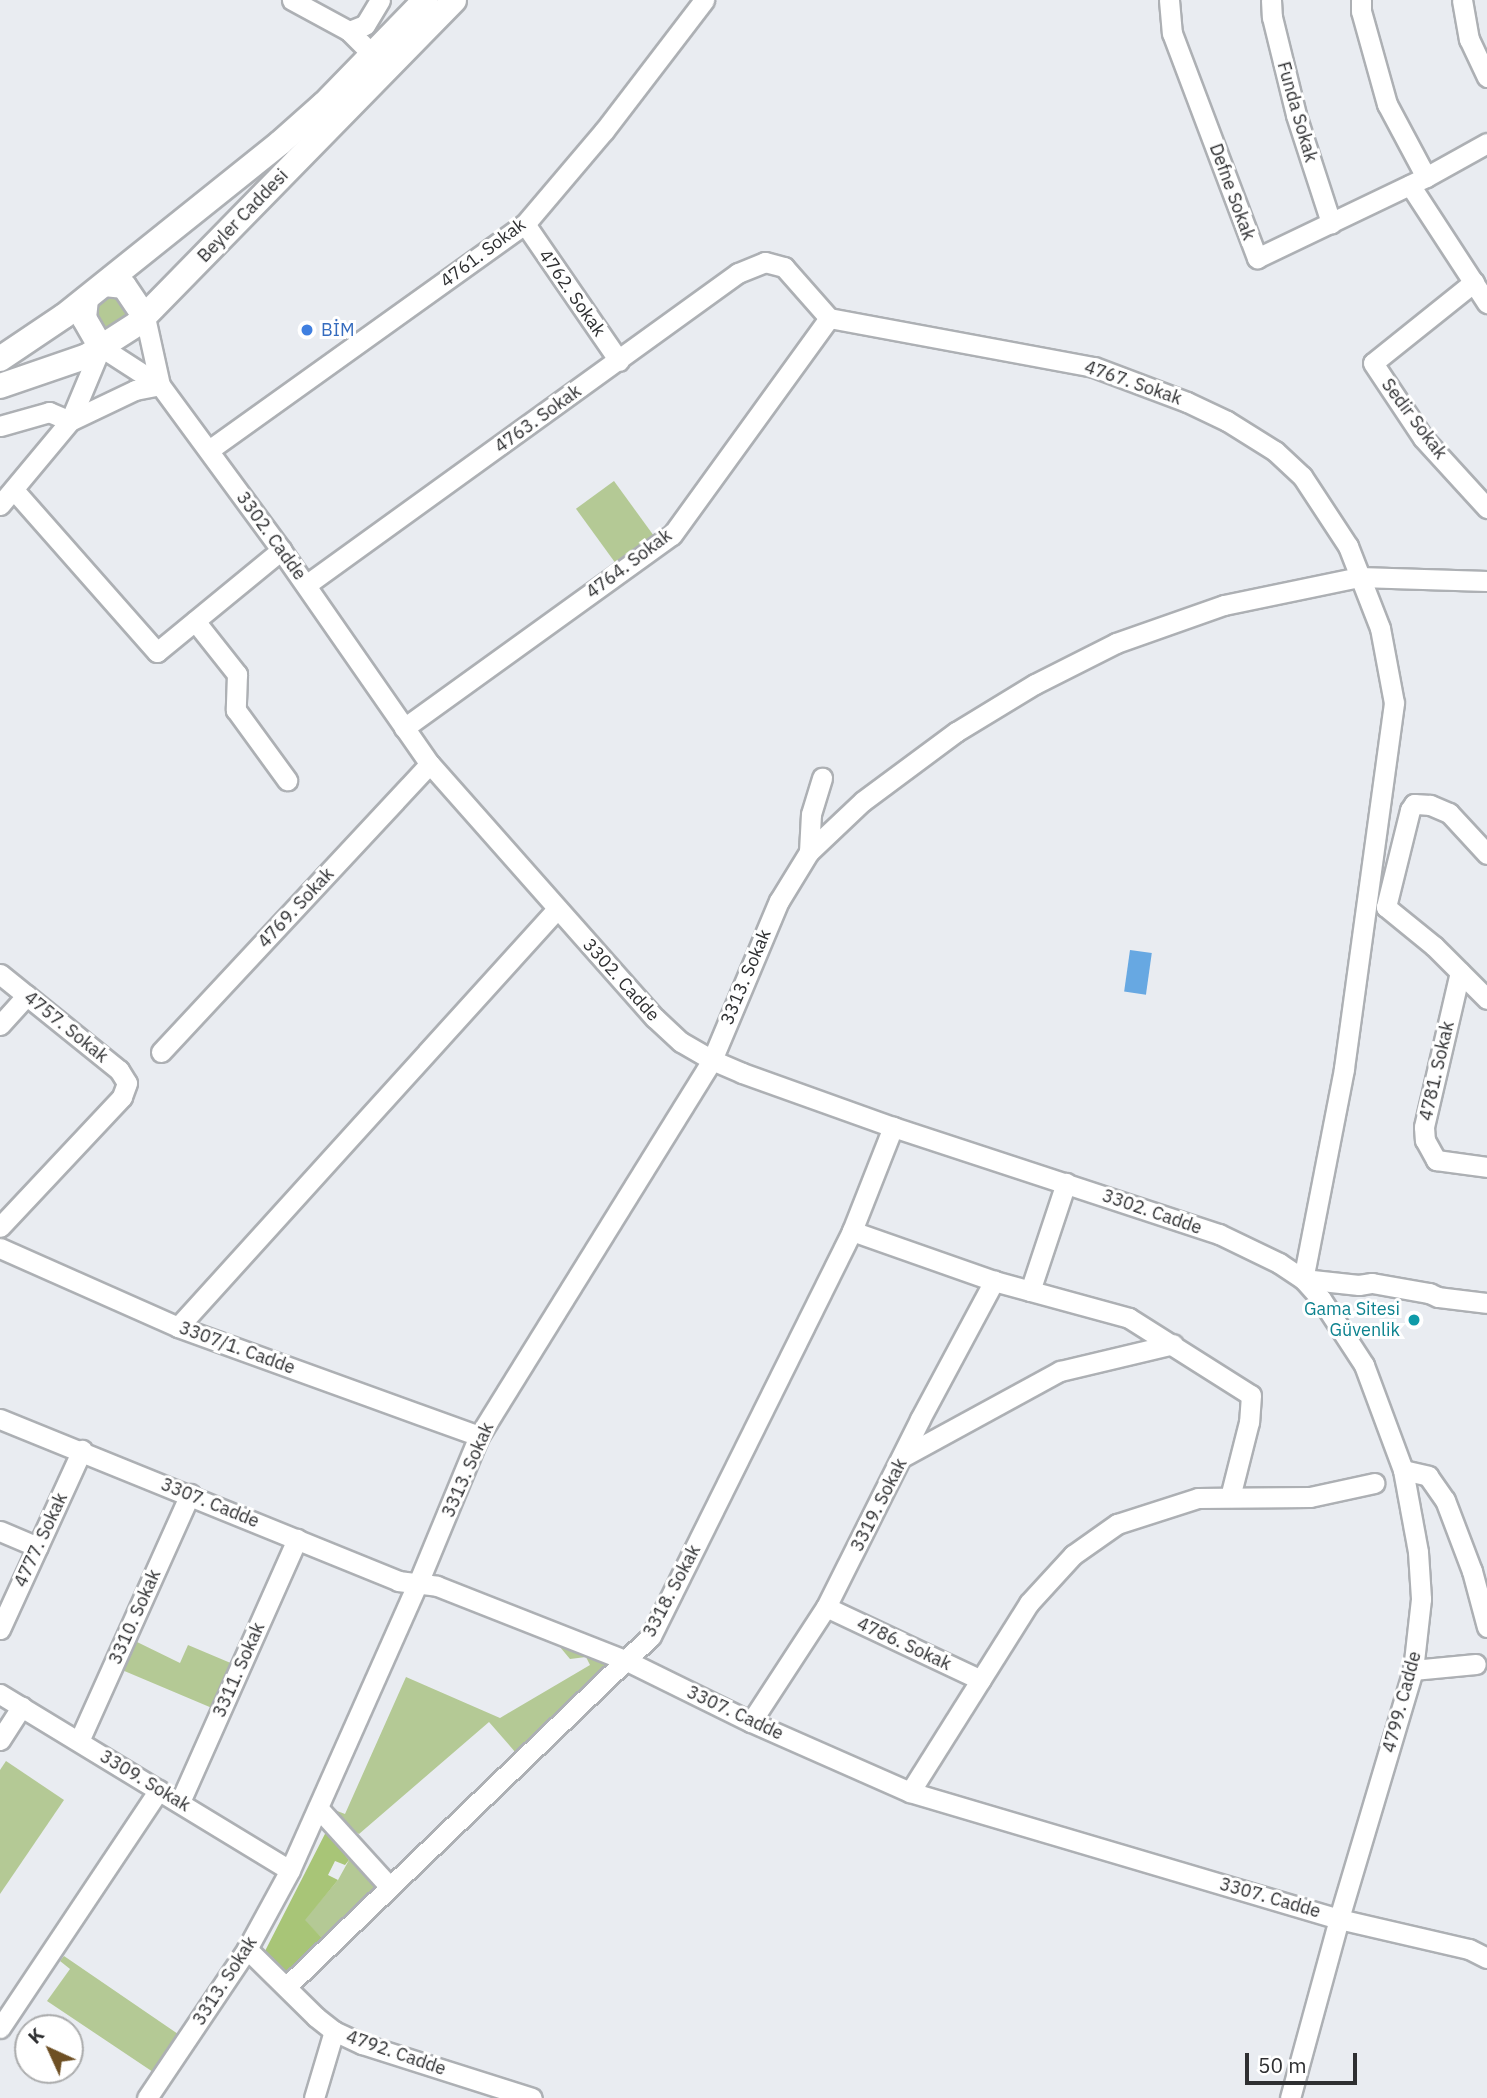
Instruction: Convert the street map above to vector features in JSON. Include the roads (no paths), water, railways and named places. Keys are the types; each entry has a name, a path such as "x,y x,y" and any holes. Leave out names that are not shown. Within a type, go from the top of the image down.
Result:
{"main road":[{"name":"Beyler Caddesi","path":"0,359 95,291 280,143 373,55 425,0"},
{"name":"Beyler Caddesi","path":"0,386 69,363 102,348 145,317 454,0"},
{"path":"102,348 84,318 95,291 124,286 145,317"}],"street":[{"path":"292,0 349,31 373,55"},
{"path":"349,31 365,25 380,0"},
{"name":"4761. Sokak","path":"209,450 525,225 604,131 704,0"},
{"name":"Defne Sokak","path":"1169,0 1172,33 1256,258 1418,181 1487,143"},
{"name":"Funda Sokak","path":"1271,0 1272,17 1296,115 1331,223"},
{"path":"1361,0 1361,11 1387,104 1418,181 1487,303"},
{"path":"1462,0 1469,39 1487,78"},
{"name":"4762. Sokak","path":"525,225 619,361"},
{"name":"4763. Sokak","path":"306,585 738,273 765,262 774,262 795,276 830,318"},
{"name":"Sedir Sokak","path":"1474,282 1373,363 1423,438 1487,508"},
{"name":"3302. Cadde","path":"145,317 160,385"},
{"name":"4767. Sokak","path":"830,318 1094,367 1207,411 1275,451 1302,476 1348,546 1380,628 1394,704 1344,1069 1303,1279"},
{"name":"4764. Sokak","path":"404,728 672,535 830,318"},
{"path":"102,348 70,421 7,497 157,652 281,550"},
{"name":"3302. Cadde","path":"102,348 160,385 306,585 430,764 654,1018 681,1042 712,1060 893,1128 1219,1234 1270,1258 1303,1279"},
{"path":"0,426 48,412 70,421 135,390 160,385"},
{"path":"809,852 863,801 956,732 1035,684 1116,643 1224,605 1359,577 1487,581"},
{"path":"195,621 237,674 236,710 287,779"},
{"name":"4769. Sokak","path":"161,1052 430,764"},
{"path":"809,852 811,814 822,778"},
{"path":"1487,854 1449,813 1422,803 1410,810 1386,908 1410,924 1487,999"},
{"name":"3313. Sokak","path":"147,2098 247,1949 290,1870 418,1583 479,1436 712,1060 779,901 809,852"},
{"path":"178,1326 557,909"},
{"name":"4781. Sokak","path":"1460,972 1424,1127 1425,1140 1436,1160 1487,1167"},
{"name":"4757. Sokak","path":"0,974 119,1070 127,1083 122,1097 0,1227"},
{"path":"0,1025 27,995"},
{"name":"3318. Sokak","path":"286,1987 651,1636 852,1231 893,1128"},
{"path":"1030,1290 1066,1183"},
{"path":"852,1231 994,1281 1129,1318 1251,1395 1248,1422 1230,1497"},
{"name":"3307/1. Cadde","path":"0,1248 178,1326 479,1436"},
{"path":"1303,1279 1359,1285 1372,1283 1486,1306"},
{"name":"4799. Cadde","path":"1290,2098 1339,1919 1413,1671 1418,1639 1420,1587 1412,1510 1403,1470 1364,1365 1336,1318 1303,1279"},
{"name":"3319. Sokak","path":"751,1722 826,1607 904,1456 920,1419 994,1281"},
{"path":"904,1456 1060,1371 1173,1344"},
{"name":"3307. Cadde","path":"0,1419 398,1580 437,1586 627,1661 751,1722 910,1792 1339,1919 1469,1949 1487,1958"},
{"name":"4777. Sokak","path":"0,1629 82,1450"},
{"path":"1403,1470 1428,1476 1445,1500 1472,1571 1487,1627"},
{"path":"910,1792 1029,1603 1073,1555 1117,1524 1198,1498 1310,1497 1374,1483"},
{"name":"3310. Sokak","path":"79,1741 190,1494"},
{"path":"0,1531 38,1546"},
{"name":"3311. Sokak","path":"180,1802 298,1539"},
{"name":"4786. Sokak","path":"826,1607 981,1680"},
{"path":"1413,1671 1476,1664"},
{"name":"3309. Sokak","path":"0,1693 290,1870"},
{"path":"0,1740 22,1706"},
{"path":"0,2028 159,1790"},
{"path":"318,1808 389,1886"},
{"name":"4792. Cadde","path":"247,1949 316,2017 334,2031 362,2044 532,2098"},
{"path":"314,2098 334,2031"}],"water":[{"path":"1130,950 1152,953 1146,995 1124,992"}],"place":[{"name":"BİM","path":"307,330"},
{"name":"Gama Sitesi Güvenlik","path":"1414,1320"}]}
